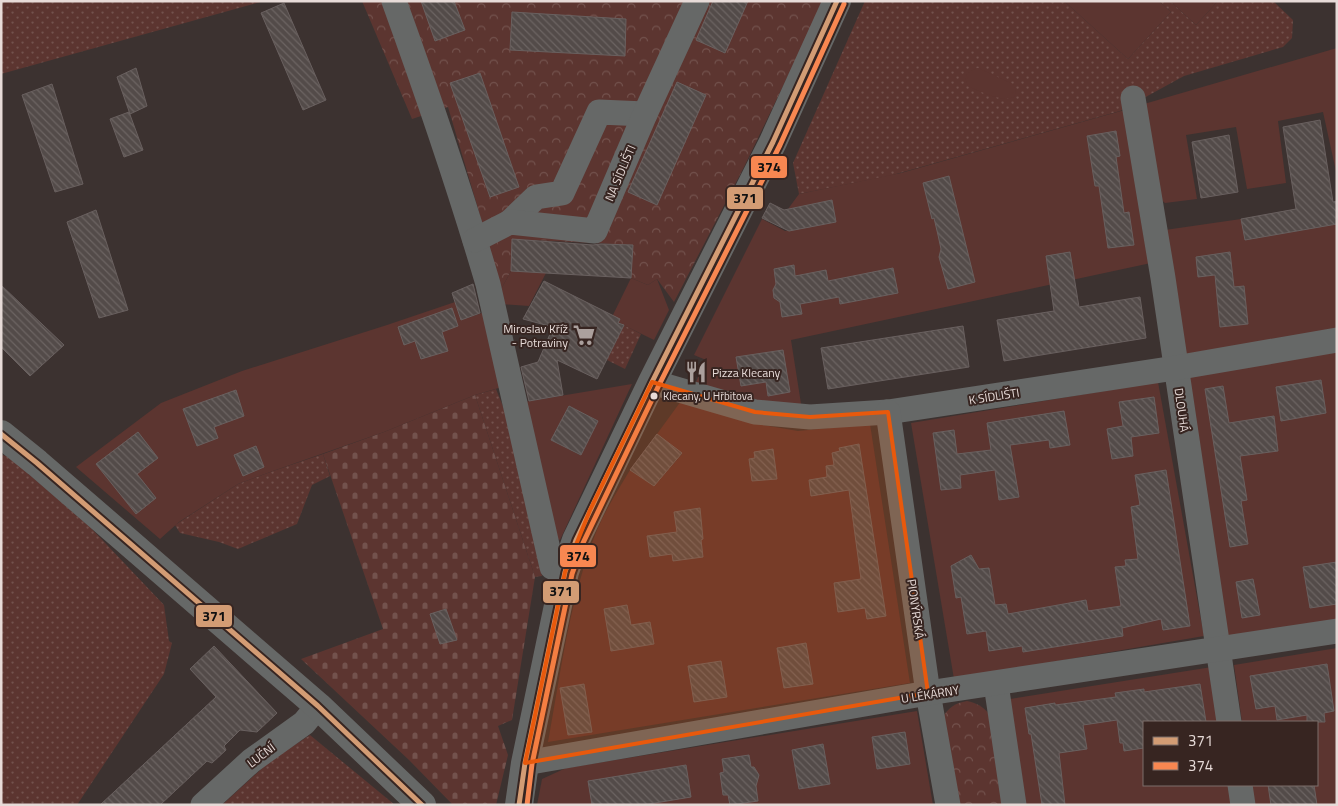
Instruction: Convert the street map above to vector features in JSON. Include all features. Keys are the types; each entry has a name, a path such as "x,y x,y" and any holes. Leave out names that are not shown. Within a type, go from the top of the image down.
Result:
{"street":[{"path":"394,1 475,240 488,284 552,567 565,572"},
{"name":"NA SÍDLIŠTI","path":"510,222 595,231 645,114 697,1"},
{"path":"520,805 525,763 565,572 576,540 652,382 772,142 837,1"},
{"name":"DLOUHÁ","path":"1133,98 1155,231 1217,649 1230,721"},
{"path":"475,240 510,222 536,197 562,192 599,112 645,114"},
{"name":"K SÍDLIŠTI","path":"652,382 755,412 810,417 888,412 1175,368 1337,340"},
{"name":"PIONÝRSKÁ","path":"888,412 928,694 948,805"},
{"path":"1,434 318,706 422,805"},
{"name":"U LÉKÁRNY","path":"525,763 928,694 1337,632"},
{"path":"996,684 1014,805"},
{"name":"LUČNÍ","path":"204,805 251,761 304,723 318,706"},
{"path":"1240,786 1243,805"}],"highlighted area":[{"path":"652,382 755,412 810,417 888,412 928,693 525,763 565,572 590,510"}],"green space":[{"path":"1,1 264,1 1,74"},
{"path":"362,1 824,1 745,165 674,302 657,279 648,285 631,278 633,245 512,239 511,271 499,293 479,212 448,107 412,119"},
{"path":"865,1 1064,1 1128,59 1171,12 1159,1 1170,1 1196,25 1218,1 1273,1 1293,20 1292,38 1283,47 1184,76 1120,111 889,176 799,194 793,163"},
{"path":"1064,1 1159,1 1171,12 1128,59"},
{"path":"1170,1 1218,1 1196,25"},
{"path":"1337,48 1337,176 1323,112 1278,121 1286,183 1247,189 1236,127 1186,135 1197,199 1165,203 1158,197 1144,104"},
{"path":"978,68 1013,84 1016,91 1014,97 1004,99 968,86 967,74"},
{"path":"1128,109 1151,263 791,340 802,410 717,393 695,384 706,360 694,355 762,219 785,231 836,222 832,200 788,209 799,194 901,173"},
{"path":"1241,219 1245,240 1337,224 1337,332 1185,357 1165,230"},
{"path":"511,271 546,273 529,306 501,304 499,293"},
{"path":"631,278 648,285 657,279 669,310 654,340 611,319"},
{"path":"455,302 461,320 485,312 502,387 475,395 384,432 238,484 179,522 160,539 76,467 161,403 242,371"},
{"path":"624,325 641,334 625,369 607,360"},
{"path":"1337,352 1337,620 1226,636 1183,375"},
{"path":"1158,382 1204,636 954,679 911,423"},
{"path":"632,384 560,540 555,538 524,402","holes":["569,406 598,421 580,455 551,440"]},
{"path":"496,389 515,437 542,576 535,577 475,395"},
{"path":"475,395 535,577 512,720 498,726 508,755 496,805 453,805 409,760 301,659 383,629 323,454 384,432"},
{"path":"681,401 763,425 798,431 870,424 910,683 548,742 573,608 597,530 630,470 654,486 682,454 657,434"},
{"path":"323,454 330,476 312,485 297,524 238,549 219,542 180,533 175,525 238,484"},
{"path":"1,455 8,456 90,527 164,605 169,641 172,643 164,674 77,805 1,805"},
{"path":"1337,648 1337,805 1254,805 1252,786 1318,786 1318,721 1242,721 1234,665"},
{"path":"1212,667 1221,721 1143,721 1143,786 1230,786 1233,805 1026,805 1010,699"},
{"path":"967,701 979,705 989,714 1006,805 954,805 942,718 952,706"},
{"path":"917,711 933,805 537,805 542,779 566,768"},
{"path":"310,735 395,805 222,805 270,761"}],"building":[{"path":"421,1 454,1 465,30 435,41"},
{"path":"713,1 748,1 725,53 696,40"},
{"path":"284,3 326,100 303,110 261,13"},
{"path":"512,12 626,19 625,56 510,50"},
{"path":"136,68 147,106 130,114 117,77"},
{"path":"480,73 519,187 490,197 450,83"},
{"path":"677,82 706,95 657,205 628,192"},
{"path":"52,84 83,184 55,192 22,95"},
{"path":"129,112 143,150 124,157 110,119"},
{"path":"1320,120 1333,202 1337,201 1337,224 1245,240 1241,219 1296,209 1283,127"},
{"path":"1116,131 1120,156 1116,157 1124,213 1129,212 1134,245 1108,248 1099,186 1095,186 1087,136"},
{"path":"1229,135 1238,192 1201,198 1192,142"},
{"path":"949,176 975,282 948,289 939,257 941,249 934,218 932,219 923,183"},
{"path":"832,200 836,222 789,231 762,218 770,203 784,210"},
{"path":"96,210 128,310 99,318 67,222"},
{"path":"512,239 593,245 633,245 631,278 511,271"},
{"path":"1070,252 1079,307 1140,297 1146,338 1004,361 997,320 1054,311 1046,256"},
{"path":"1230,252 1234,287 1244,286 1248,324 1220,327 1215,275 1198,277 1196,257"},
{"path":"794,265 795,276 826,270 828,281 893,268 898,293 840,304 839,297 800,304 802,314 782,317 780,302 774,298 773,290 776,284 774,269"},
{"path":"544,281 620,319 618,323 624,325 597,379 557,360 563,395 529,401 521,367 538,362 553,327 523,319"},
{"path":"473,284 480,313 461,320 452,293"},
{"path":"1,285 64,345 30,376 1,347"},
{"path":"452,308 458,326 442,332 448,351 421,359 415,341 404,345 398,327"},
{"path":"963,326 969,367 828,389 821,348"},
{"path":"783,350 790,392 768,396 766,382 741,386 736,357"},
{"path":"1321,380 1326,413 1281,421 1276,387"},
{"path":"1223,386 1229,423 1274,416 1278,451 1240,456 1247,500 1241,501 1248,544 1230,547 1205,389"},
{"path":"236,390 244,416 214,427 218,438 197,446 183,409"},
{"path":"1154,397 1159,433 1131,437 1133,456 1112,459 1107,429 1123,426 1119,402"},
{"path":"569,406 598,421 581,455 551,440"},
{"path":"1064,411 1070,445 1050,448 1049,440 1010,445 1019,497 999,500 995,470 960,475 961,488 941,490 933,433 954,430 957,454 991,450 987,423"},
{"path":"138,432 158,458 137,474 156,498 136,514 96,464"},
{"path":"657,434 682,453 654,486 630,470"},
{"path":"859,444 886,616 867,619 865,608 838,612 834,583 861,579 849,490 811,496 809,480 827,477 826,466 834,465 832,453 840,451 839,448"},
{"path":"256,446 264,467 243,476 234,455"},
{"path":"773,449 777,479 752,481 749,459 755,458 754,452"},
{"path":"1166,470 1190,626 1163,630 1161,619 1122,628 1123,636 1023,652 1022,646 989,651 986,631 967,634 961,597 956,598 951,566 971,555 979,569 989,568 995,605 1006,604 1008,614 1086,600 1088,611 1121,606 1115,567 1126,566 1125,560 1138,559 1131,507 1140,505 1135,475"},
{"path":"700,508 703,557 673,561 672,554 650,557 647,536 677,532 674,512"},
{"path":"1337,562 1337,604 1310,608 1303,567"},
{"path":"1253,579 1260,615 1242,618 1236,582"},
{"path":"627,605 631,625 650,622 654,644 611,651 604,609"},
{"path":"446,609 457,640 440,644 430,614"},
{"path":"806,643 813,684 784,688 777,648"},
{"path":"214,646 277,713 257,732 240,730 224,746 226,750 212,763 207,761 160,805 100,805 216,697 190,669"},
{"path":"721,661 727,697 694,702 688,666"},
{"path":"1327,664 1334,711 1324,713 1325,722 1307,721 1307,715 1277,720 1275,706 1256,709 1250,676"},
{"path":"584,684 592,732 568,735 560,688"},
{"path":"1200,684 1206,721 1143,721 1143,748 1124,751 1123,743 1120,743 1117,720 1083,725 1087,749 1059,753 1065,805 1042,805 1025,708 1116,697 1115,693 1144,689 1144,692"},
{"path":"905,732 910,764 877,769 872,737"},
{"path":"823,744 830,784 799,789 792,750"},
{"path":"749,755 751,767 754,767 759,775 756,786 758,801 730,805 728,795 723,795 720,773 724,772 722,759"},
{"path":"686,765 691,797 643,805 592,805 588,781"},
{"path":"1268,786 1314,786 1317,805 1271,805"}],"transit line":[{"name":"371","path":"519,805 525,763 565,572 576,540 652,382 773,142 837,1"},
{"name":"374","path":"527,805 532,764 572,574 583,543 659,385 780,145 844,4"},
{"name":"371","path":"1,434 318,706 422,805"}],"place":[{"name":"Miroslav Kříž - Potraviny","path":"584,335"},
{"name":"Pizza Klecany","path":"696,372"},
{"name":"Klecany, U Hřbitova","path":"654,396"}]}
